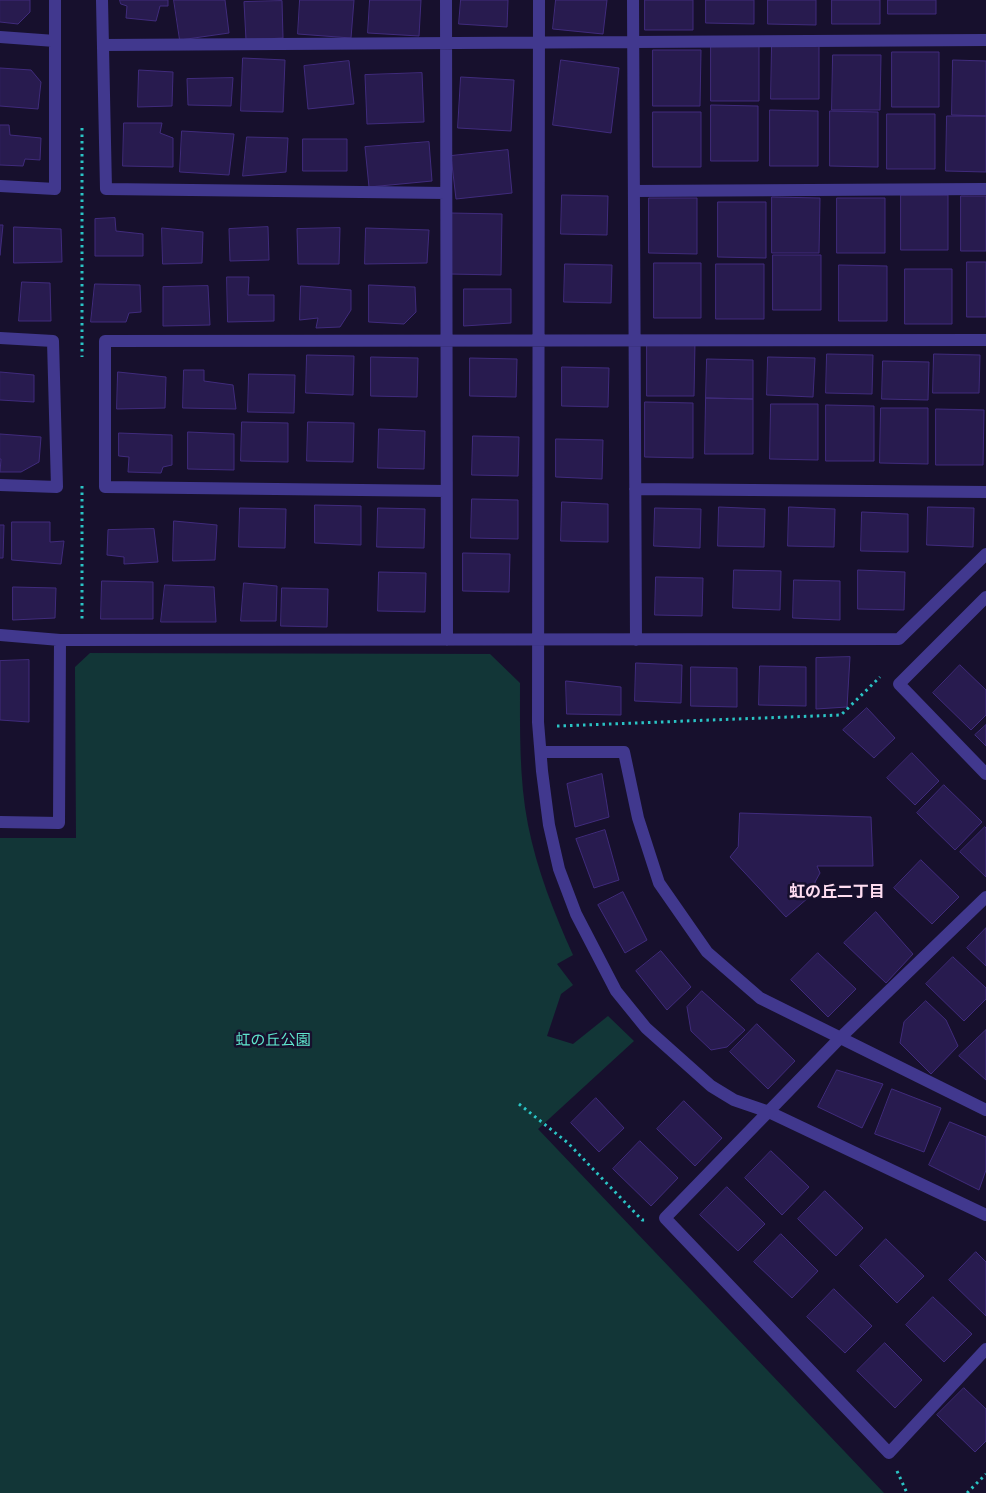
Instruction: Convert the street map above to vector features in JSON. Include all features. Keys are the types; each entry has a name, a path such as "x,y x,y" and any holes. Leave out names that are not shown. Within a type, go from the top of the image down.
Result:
{"street":[{"path":"0,186 55,189 55,0"},
{"path":"102,0 106,189 446,193"},
{"path":"446,0 447,640"},
{"path":"539,0 539,727 549,825 559,870 576,914 616,991 646,1028 712,1086 734,1100 769,1112 986,1215"},
{"path":"633,0 636,640"},
{"path":"0,37 55,41"},
{"path":"103,45 986,40"},
{"path":"634,191 986,189"},
{"path":"0,338 53,341 57,487 0,484"},
{"path":"446,491 105,487 104,341 986,340"},
{"path":"635,490 986,492"},
{"path":"0,635 60,640 899,639 986,554"},
{"path":"986,597 899,684 986,774"},
{"path":"0,822 59,823 60,640"},
{"path":"541,752 624,752 638,818 659,883 707,952 760,998 986,1110"},
{"path":"986,897 840,1038 666,1218 889,1453 986,1349"}],"path":[{"path":"82,118 82,364"},
{"path":"82,482 82,640"},
{"path":"539,727 842,716 882,675"},
{"path":"519,1104 568,1143 642,1220 666,1218"},
{"path":"967,1493 986,1474"}],"green space":[{"name":"虹の丘公園","path":"90,653 490,654 520,683 522,772 528,825 547,891 573,955 557,964 573,985 561,994 547,1036 573,1044 608,1016 634,1041 538,1129 884,1493 0,1493 0,838 76,838 75,667"}],"building":[{"path":"0,0 30,0 30,12 18,24 0,22"},
{"path":"120,0 168,0 168,6 160,6 156,21 126,18 127,6 121,4"},
{"path":"174,0 225,0 229,33 180,40"},
{"path":"300,0 354,0 351,38 298,34"},
{"path":"370,0 421,0 419,36 368,33"},
{"path":"461,0 508,0 507,27 459,24"},
{"path":"556,0 607,0 603,34 553,29"},
{"path":"645,0 693,0 693,30 645,30"},
{"path":"706,0 754,0 754,24 706,23"},
{"path":"768,0 816,0 816,25 768,24"},
{"path":"832,0 880,0 880,24 832,24"},
{"path":"888,0 936,0 936,14 888,14"},
{"path":"282,1 283,38 246,40 244,2"},
{"path":"772,44 819,44 819,99 771,99"},
{"path":"711,45 759,46 759,101 711,101"},
{"path":"653,50 701,50 700,106 653,106"},
{"path":"892,52 939,52 939,107 892,107"},
{"path":"833,55 881,55 880,110 832,110"},
{"path":"243,58 285,60 283,112 241,111"},
{"path":"561,60 619,68 611,133 553,125"},
{"path":"953,60 986,61 986,116 952,115"},
{"path":"349,61 354,104 308,109 304,66"},
{"path":"0,68 31,70 41,82 38,109 0,106"},
{"path":"139,70 173,72 172,106 138,107"},
{"path":"422,73 424,122 367,124 365,75"},
{"path":"461,77 514,80 511,131 458,128"},
{"path":"233,78 231,106 188,105 187,79"},
{"path":"711,105 758,106 758,161 711,161"},
{"path":"770,110 818,111 818,166 770,166"},
{"path":"830,111 878,112 878,167 830,166"},
{"path":"653,112 701,112 701,167 653,167"},
{"path":"887,114 935,114 935,169 887,169"},
{"path":"947,116 986,116 986,172 946,171"},
{"path":"124,123 162,123 160,133 173,138 173,167 123,166"},
{"path":"0,125 9,125 10,135 41,138 40,160 25,159 23,166 0,165"},
{"path":"182,131 234,134 229,175 180,172"},
{"path":"247,137 288,138 286,172 243,176"},
{"path":"303,139 347,139 347,171 303,171"},
{"path":"429,142 432,181 369,187 365,147"},
{"path":"508,150 512,193 456,199 451,156"},
{"path":"562,195 608,196 607,235 561,234"},
{"path":"901,195 948,195 948,250 901,250"},
{"path":"961,196 986,196 986,251 961,251"},
{"path":"772,197 820,198 819,253 772,253"},
{"path":"649,198 697,198 697,254 649,253"},
{"path":"837,198 885,198 885,253 837,253"},
{"path":"718,202 766,202 766,258 718,257"},
{"path":"450,213 502,214 501,275 449,274"},
{"path":"115,218 116,231 143,234 143,256 95,256 95,219"},
{"path":"0,225 3,225 0,255"},
{"path":"14,227 61,229 62,262 14,263"},
{"path":"268,227 269,260 230,261 229,229"},
{"path":"162,228 203,232 202,263 163,264"},
{"path":"340,228 339,264 298,264 297,229"},
{"path":"366,228 429,230 427,263 365,264"},
{"path":"773,255 821,255 821,310 773,310"},
{"path":"967,262 986,262 986,317 967,317"},
{"path":"654,263 701,263 701,318 654,318"},
{"path":"565,264 612,265 611,303 564,302"},
{"path":"716,264 764,264 764,319 716,319"},
{"path":"839,265 887,266 887,321 839,321"},
{"path":"905,269 952,269 952,324 905,324"},
{"path":"227,277 249,277 248,295 274,295 274,321 228,322"},
{"path":"22,282 50,283 51,321 19,321"},
{"path":"95,284 140,285 141,312 129,313 126,322 91,322"},
{"path":"369,285 415,287 416,312 404,324 369,322"},
{"path":"208,286 210,325 163,326 163,287"},
{"path":"301,286 351,290 351,310 340,327 316,328 318,318 300,320"},
{"path":"464,289 511,289 511,323 464,326"},
{"path":"647,341 695,341 694,396 647,396"},
{"path":"827,354 873,355 872,394 826,393"},
{"path":"934,354 980,355 979,393 933,393"},
{"path":"307,355 354,356 353,395 306,393"},
{"path":"371,357 418,358 417,397 371,396"},
{"path":"768,357 815,358 813,397 767,395"},
{"path":"470,358 517,359 516,397 470,396"},
{"path":"707,359 753,360 753,399 706,398"},
{"path":"883,361 929,362 928,400 882,399"},
{"path":"562,367 609,368 608,407 562,406"},
{"path":"184,370 204,370 204,381 233,385 236,409 183,408"},
{"path":"0,372 34,375 34,402 0,400"},
{"path":"118,372 166,377 165,408 117,409"},
{"path":"249,374 295,375 294,413 248,412"},
{"path":"706,398 753,399 753,454 705,454"},
{"path":"645,402 693,403 693,458 645,457"},
{"path":"771,404 818,404 818,460 770,459"},
{"path":"826,405 874,406 874,461 826,461"},
{"path":"881,408 928,408 928,464 880,463"},
{"path":"936,409 984,410 983,465 936,465"},
{"path":"242,422 288,423 288,462 241,461"},
{"path":"308,422 354,423 353,462 307,461"},
{"path":"379,429 425,431 424,469 378,468"},
{"path":"188,432 234,434 234,470 188,469"},
{"path":"119,433 172,435 172,465 163,467 161,473 128,472 129,457 119,456"},
{"path":"0,434 41,437 39,462 21,472 0,472"},
{"path":"473,436 519,437 518,476 472,475"},
{"path":"556,439 603,440 602,479 556,477"},
{"path":"472,499 518,500 518,539 471,538"},
{"path":"562,502 608,504 608,542 561,541"},
{"path":"315,505 361,506 361,545 315,543"},
{"path":"719,507 765,509 764,547 718,546"},
{"path":"789,507 835,509 834,547 788,546"},
{"path":"928,507 974,508 973,547 927,545"},
{"path":"240,508 286,509 285,548 239,547"},
{"path":"378,508 425,509 424,548 377,547"},
{"path":"655,508 701,509 700,548 654,546"},
{"path":"862,512 908,514 908,552 861,551"},
{"path":"174,521 217,525 215,560 173,561"},
{"path":"12,522 50,522 50,542 64,541 61,564 12,560"},
{"path":"0,525 4,525 3,558 0,558"},
{"path":"154,529 158,562 124,564 124,557 107,555 108,530"},
{"path":"463,553 510,554 509,592 463,591"},
{"path":"734,570 781,571 780,610 733,608"},
{"path":"858,570 905,572 904,610 858,609"},
{"path":"379,572 426,573 425,612 378,611"},
{"path":"656,577 703,578 702,616 655,615"},
{"path":"794,580 840,581 840,620 793,618"},
{"path":"102,581 153,582 153,619 101,619"},
{"path":"244,583 277,586 276,621 241,621"},
{"path":"165,585 214,587 216,622 161,622"},
{"path":"13,587 56,588 55,618 13,620"},
{"path":"282,588 328,589 327,627 281,626"},
{"path":"850,657 847,707 816,709 816,658"},
{"path":"29,660 29,722 0,720 0,661"},
{"path":"636,663 682,665 681,703 635,701"},
{"path":"960,665 986,690 986,715 971,730 933,693"},
{"path":"760,666 806,667 806,706 759,705"},
{"path":"691,667 737,668 737,707 691,706"},
{"path":"566,681 621,687 621,715 567,714"},
{"path":"867,708 895,738 874,758 843,730"},
{"path":"986,725 986,746 975,735"},
{"path":"912,753 939,781 915,805 887,778"},
{"path":"602,774 609,817 575,827 567,784"},
{"path":"944,785 982,822 955,850 917,813"},
{"path":"740,813 871,817 873,866 817,866 820,873 815,882 816,891 786,917 730,857 738,847"},
{"path":"986,828 986,877 960,852"},
{"path":"605,830 619,880 594,888 576,839"},
{"path":"921,860 959,897 932,924 894,888"},
{"path":"623,892 647,940 625,953 598,905"},
{"path":"876,912 913,954 886,983 844,943"},
{"path":"986,928 986,966 967,948"},
{"path":"661,951 691,987 667,1010 636,971"},
{"path":"818,953 856,989 828,1017 791,980"},
{"path":"953,957 986,988 986,999 964,1021 926,984"},
{"path":"702,991 745,1030 727,1047 711,1050 691,1031 687,1007"},
{"path":"926,1001 946,1020 958,1046 931,1074 900,1043 904,1022"},
{"path":"757,1024 795,1061 768,1089 730,1052"},
{"path":"986,1030 986,1080 959,1056"},
{"path":"837,1070 883,1084 862,1128 818,1107"},
{"path":"892,1089 941,1108 924,1152 875,1134"},
{"path":"596,1098 624,1128 599,1152 571,1123"},
{"path":"684,1101 722,1138 695,1166 657,1129"},
{"path":"950,1122 986,1137 986,1170 979,1190 929,1165"},
{"path":"640,1141 678,1178 651,1206 613,1169"},
{"path":"771,1151 809,1187 782,1215 745,1178"},
{"path":"727,1187 765,1224 738,1251 700,1215"},
{"path":"825,1191 863,1228 836,1256 798,1219"},
{"path":"781,1234 818,1271 792,1298 754,1262"},
{"path":"886,1239 924,1276 897,1303 860,1266"},
{"path":"976,1252 986,1262 986,1316 949,1280"},
{"path":"834,1289 872,1326 845,1353 807,1317"},
{"path":"933,1297 972,1334 944,1362 906,1325"},
{"path":"885,1343 922,1380 895,1408 857,1371"},
{"path":"964,1388 986,1409 986,1441 975,1452 937,1415"}],"district":[{"name":"虹の丘二丁目","path":"837,892"}]}
